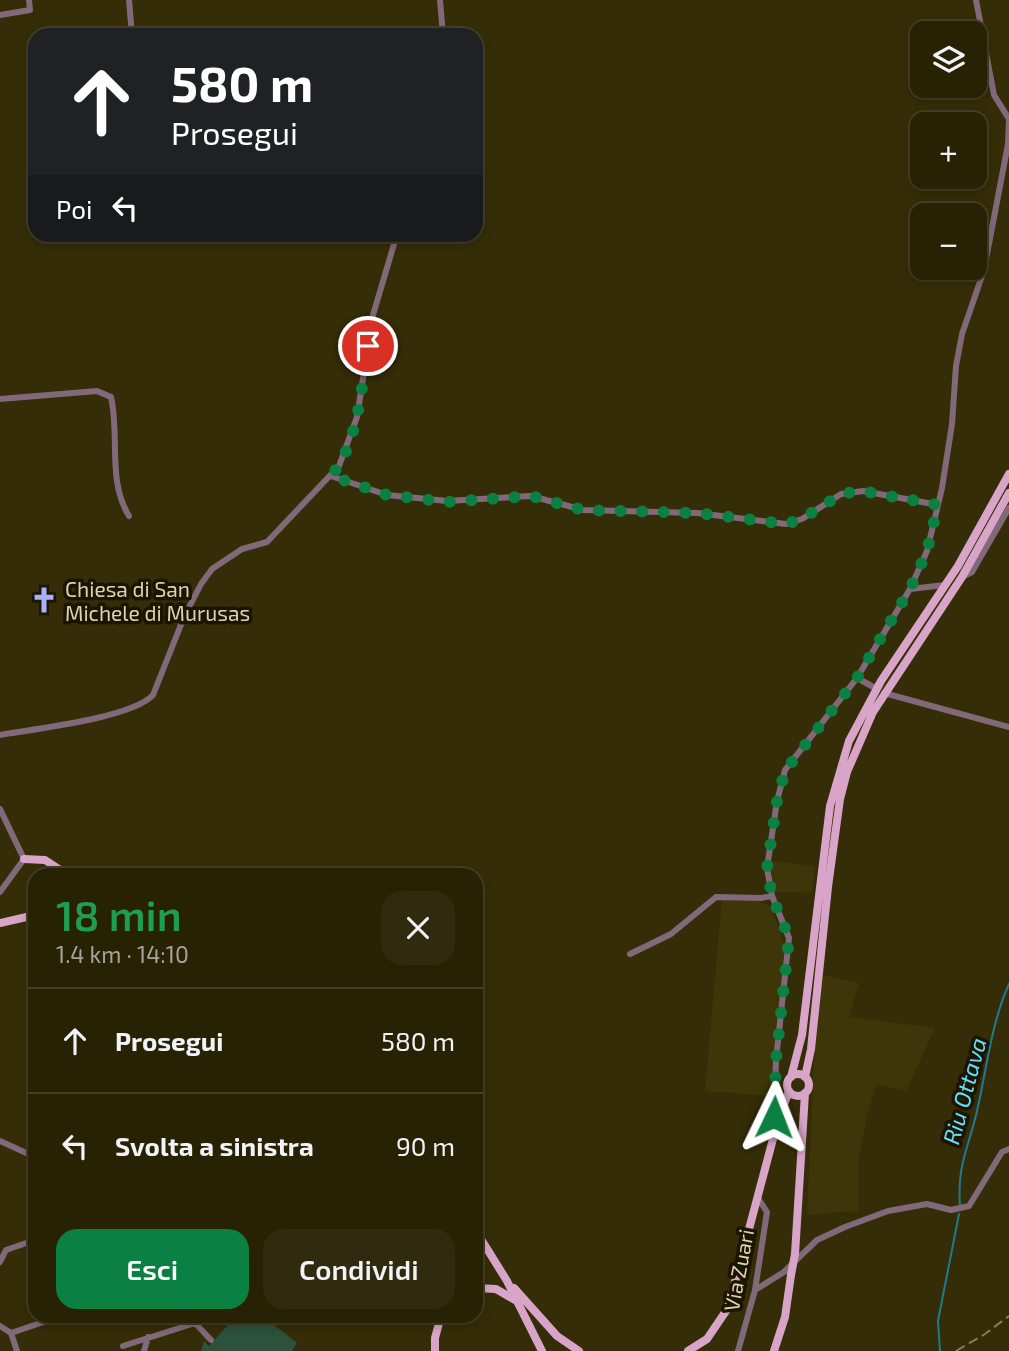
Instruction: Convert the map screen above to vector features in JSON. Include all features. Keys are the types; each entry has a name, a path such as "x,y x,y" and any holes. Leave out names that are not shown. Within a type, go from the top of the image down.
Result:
{"main road":[{"path":"688,1351 707,1339 728,1308 777,1124 789,1091 788,1084 802,1036 830,806 849,741 985,521 1009,474"},
{"path":"774,1351 785,1318 795,1254 805,1093 809,1085 805,1077 840,799 858,743 881,691 962,577 1009,493"},
{"path":"24,859 45,860 57,868"},
{"path":"0,923 28,917"},
{"path":"791,1077 796,1074 805,1077"},
{"path":"789,1091 798,1096 805,1093"},
{"path":"483,1242 507,1281 542,1351"},
{"path":"507,1281 557,1336 579,1351"},
{"path":"483,1288 496,1289 518,1303"},
{"path":"435,1351 439,1323"}],"street":[{"path":"0,15 30,10 29,0"},
{"path":"129,0 131,28"},
{"path":"439,0 442,28"},
{"path":"777,1124 774,1117 776,1060 789,938 772,896 767,868 777,801 785,771 857,678 910,589 927,551 952,424 962,334 984,270 1008,144 1009,119 994,95 976,0"},
{"path":"0,735 118,712 146,702 153,695 184,617 212,569 242,549 267,542 331,476 339,466 357,417 373,315 395,242"},
{"path":"0,399 97,391 111,397 115,416 116,487 119,500 128,516"},
{"path":"331,476 387,495 447,502 531,496 583,510 697,513 786,524 802,519 841,494 863,491 938,505"},
{"path":"962,577 972,572 1009,508"},
{"path":"910,589 945,585"},
{"path":"857,678 881,691 1009,727"},
{"path":"0,809 24,859 0,892"},
{"path":"630,954 671,933 716,897 772,896"},
{"path":"0,1141 28,1154"},
{"path":"755,1290 784,1272 817,1240 845,1227 888,1211 927,1204 951,1210 969,1206 1002,1152 1009,1149"},
{"name":"Via Zuari","path":"738,1351 755,1290 767,1212 757,1197"},
{"path":"0,1262 6,1250 28,1242"},
{"path":"12,1334 42,1323"},
{"path":"123,1346 184,1323"},
{"path":"197,1323 211,1340"},
{"path":"0,1326 12,1334 17,1351"},
{"path":"144,1351 148,1337"}],"shaded area":[{"path":"771,861 815,866 812,893 772,892"},
{"path":"722,899 758,901 772,907 786,951 772,1096 705,1091"},
{"path":"818,974 859,983 849,1017 935,1028 906,1091 876,1084 858,1162 858,1211 807,1215"}],"green space":[{"path":"230,1323 272,1323 297,1343 292,1351 201,1351 204,1341 209,1346"}],"waterway":[{"name":"Riu Ottava","path":"960,1206 962,1168 994,1030 1009,984"},
{"name":"Riu Ottava","path":"940,1351 938,1321 959,1214"}],"railway":[{"path":"956,1351 1009,1316"}],"place":[{"name":"Chiesa di San Michele di Murusas","path":"44,600"}],"route":[{"path":"368,346 357,417 339,466 331,476 387,495 447,502 531,496 583,510 697,513 786,524 813,513 841,494 863,491 938,505 927,551 910,589 857,678 785,771 777,801 767,868 772,896 789,938 776,1060 774,1117"}]}
